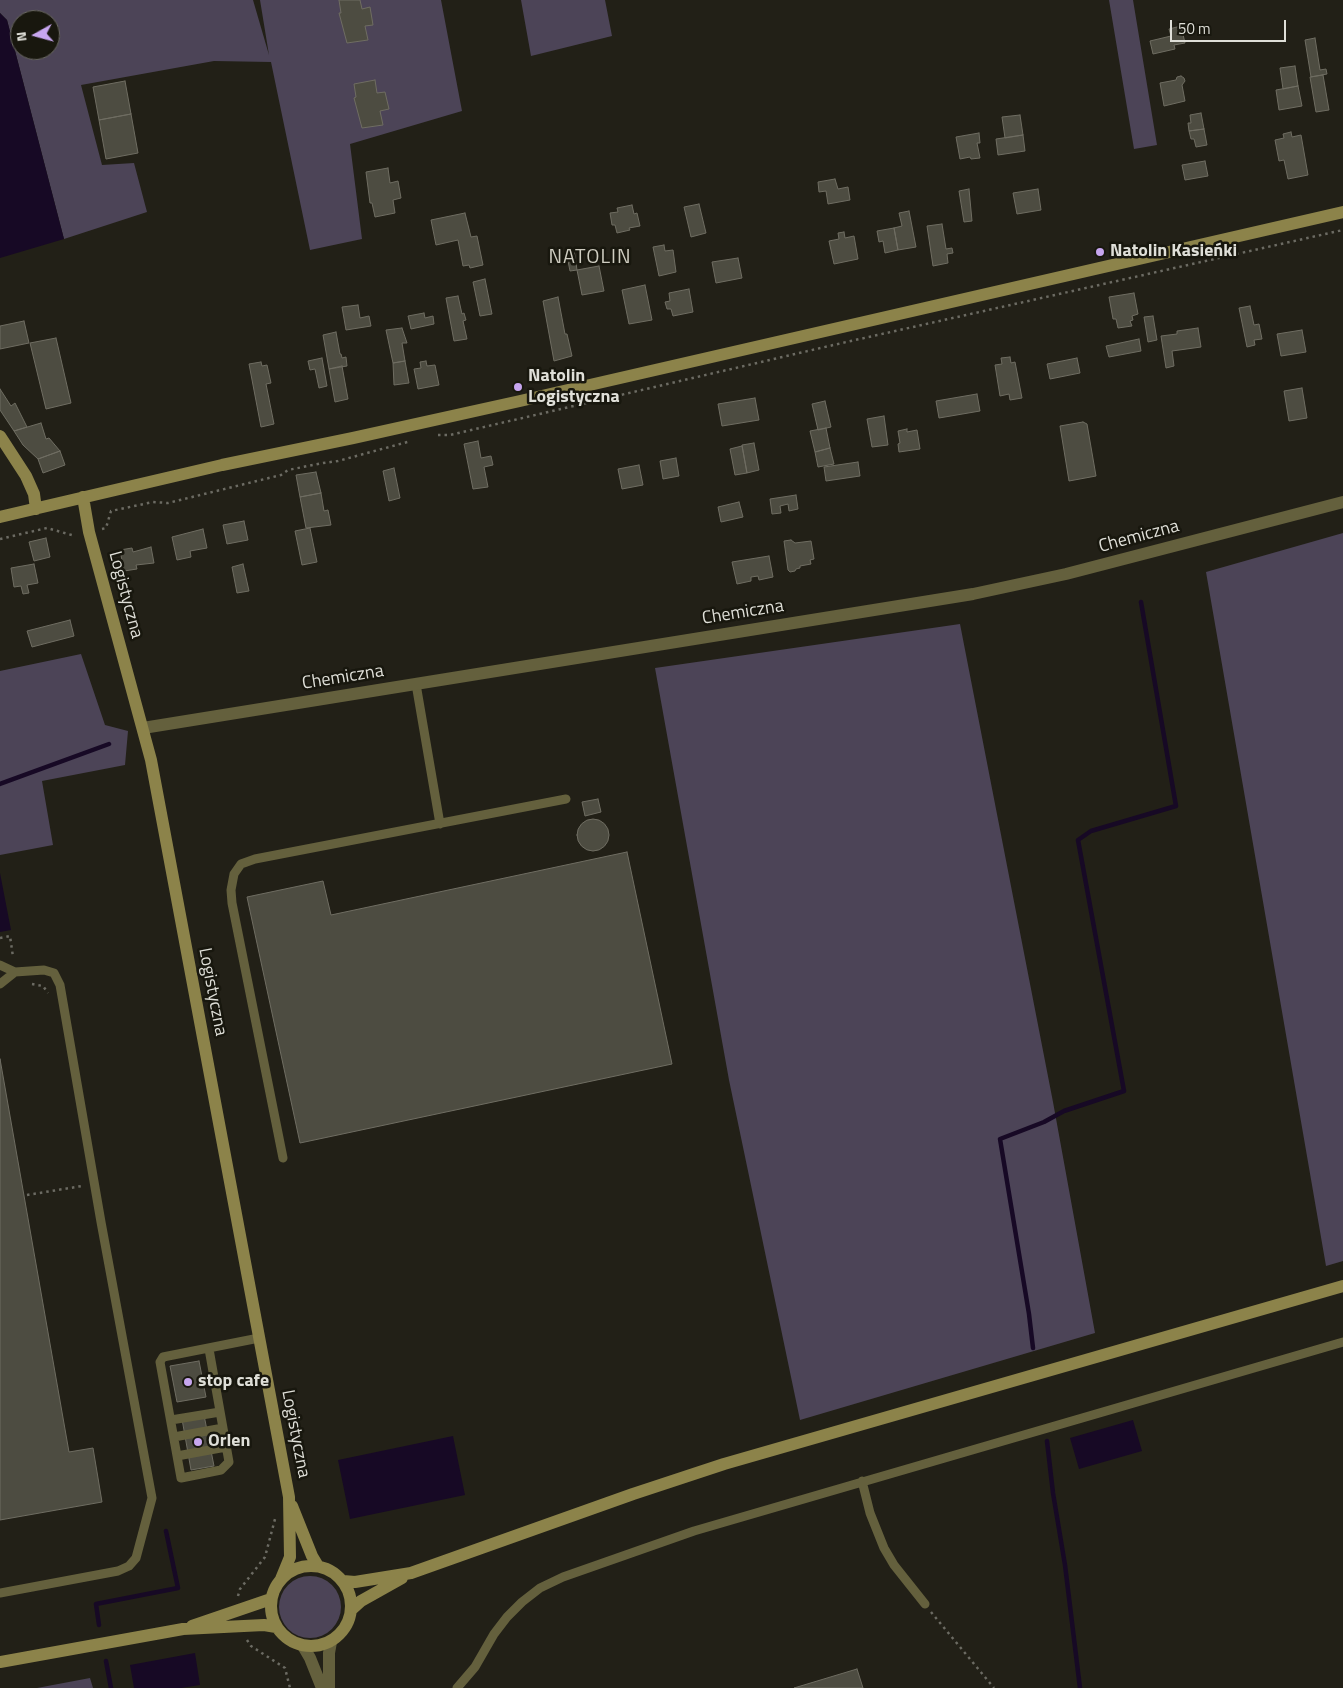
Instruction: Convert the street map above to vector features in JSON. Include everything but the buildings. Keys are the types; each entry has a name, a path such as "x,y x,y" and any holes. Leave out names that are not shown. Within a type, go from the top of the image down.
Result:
{"street":[{"path":"0,517 222,465 511,403 1343,212"},
{"path":"0,436 26,476 34,494 36,509"},
{"name":"Logistyczna","path":"83,497 89,532 143,728 156,788 289,1497 290,1557 281,1578"},
{"name":"Chemiczna","path":"143,728 973,594 1066,574 1343,502"},
{"path":"351,1610 361,1601 411,1573 633,1494 724,1464 1343,1286"},
{"name":"Logistyczna","path":"289,1497 312,1556 318,1566"},
{"path":"304,1566 318,1566 332,1572 343,1582 350,1595 351,1610 348,1623 341,1634 331,1642 322,1646 303,1646 287,1640 276,1627 272,1618 271,1599 274,1588 281,1578 292,1570 304,1566"},
{"path":"343,1582 355,1582 411,1573"},
{"path":"183,1629 261,1604 271,1599"},
{"path":"0,1662 183,1629 264,1625 276,1627"},
{"path":"329,1688 329,1653 331,1642"},
{"path":"303,1646 322,1688"}],"lane":[{"path":"416,684 440,824"},
{"path":"283,1158 232,903 231,890 234,874 241,864 255,859 566,799"},
{"path":"0,966 16,972 44,970 54,973 60,985 152,1498 136,1558 129,1566 118,1571 0,1593"},
{"path":"0,984 16,972"},
{"path":"209,1349 229,1462 221,1470 181,1478 160,1362 163,1357 259,1338"},
{"path":"457,1688 475,1667 494,1634 522,1602 540,1588 563,1577 694,1531 1343,1342"},
{"path":"171,1420 220,1412"},
{"path":"174,1437 223,1428"},
{"path":"177,1456 226,1447"},
{"path":"862,1481 870,1513 884,1548 894,1565 925,1604"}],"path":[{"path":"436,434 450,435 842,343 1343,230"},
{"path":"0,539 48,528 74,536 106,528 110,511 153,502 168,503 281,475 288,470 323,462 338,461 416,439"},
{"path":"0,938 10,936 13,959"},
{"path":"28,984 43,986 50,996"},
{"path":"27,1195 84,1186"},
{"path":"925,1604 994,1688"}],"shaded area":[{"path":"0,0 253,0 269,55 260,0 441,0 462,111 350,144 362,239 310,250 271,62 214,61 81,85 102,165 134,163 147,212 64,239 17,60 60,60 60,10 10,10 10,32 7,20 0,13"},
{"path":"521,0 605,0 612,36 531,56"},
{"path":"1109,0 1133,0 1157,145 1134,149"},
{"path":"0,13 7,20 10,32 10,60 17,60 64,239 0,258"},
{"path":"1343,533 1343,1261 1326,1266 1206,572"},
{"path":"960,624 1053,1102 1095,1333 800,1420 729,1080 655,668"},
{"path":"81,654 105,725 128,731 125,765 42,781 53,845 0,855 0,671"},
{"path":"0,873 11,930 0,932"},
{"path":"1133,1420 1142,1451 1079,1469 1070,1438"},
{"path":"453,1436 465,1495 350,1519 338,1460"},
{"path":"304,1576 316,1576 332,1585 339,1595 341,1607 339,1619 332,1629 316,1638 304,1638 293,1633 284,1624 279,1613 279,1601 284,1590 293,1581"},
{"path":"195,1653 200,1685 181,1688 134,1688 130,1665"},
{"path":"90,1678 93,1688 37,1688"}],"waterway":[{"path":"1033,1348 1000,1139 1044,1122 1064,1111 1124,1091 1078,840 1091,831 1176,806 1141,602"},
{"path":"0,784 109,744"},
{"path":"1047,1441 1080,1688"},
{"path":"99,1625 96,1604 178,1588 166,1531"},
{"path":"106,1661 111,1688"}],"place":[{"name":"Natolin Kasieńki","path":"1100,252"},
{"name":"Natolin Logistyczna","path":"518,387"},
{"name":"stop cafe","path":"188,1382"},
{"name":"Orlen","path":"198,1442"}],"district":[{"name":"NATOLIN","path":"590,258"}]}
